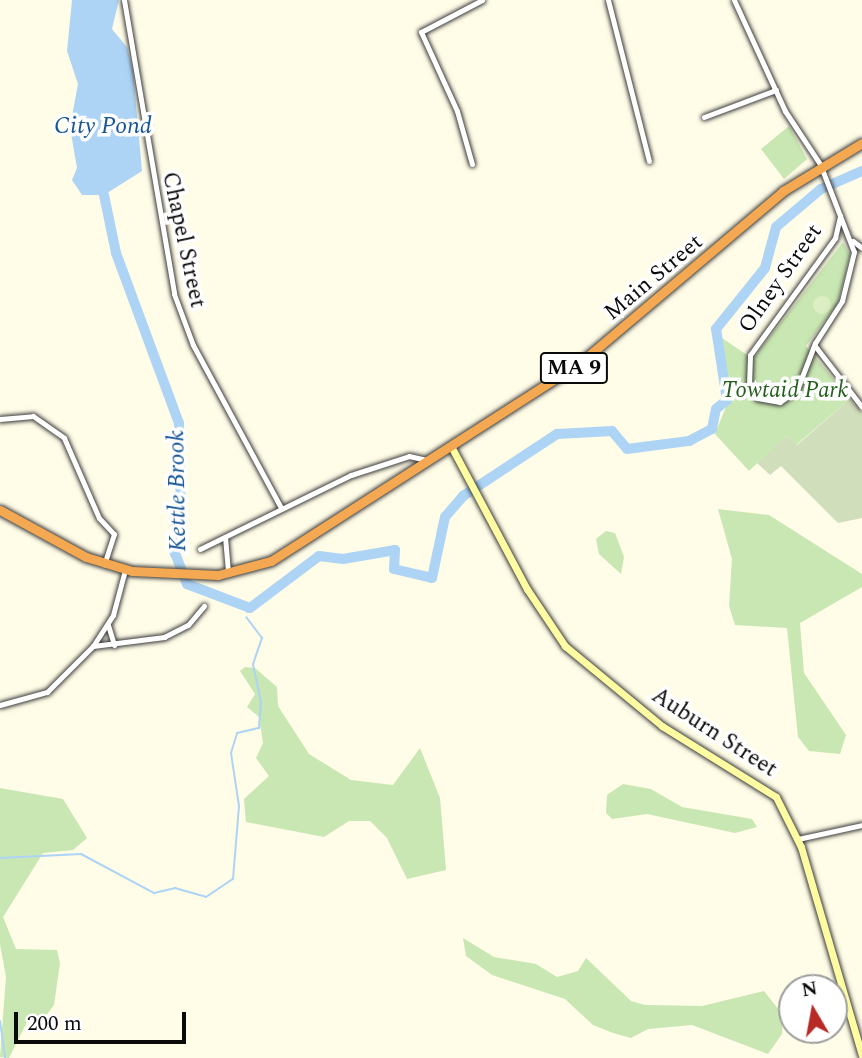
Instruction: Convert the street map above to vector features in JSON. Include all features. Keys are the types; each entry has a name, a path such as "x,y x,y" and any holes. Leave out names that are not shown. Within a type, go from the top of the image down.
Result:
{"highway":[{"name":"Main Street","path":"0,510 104,564 125,570 179,577 229,573 295,550 452,448 641,316 820,164 862,143"}],"street":[{"name":"Chapel Street","path":"124,0 174,295 193,345 281,508"},
{"path":"472,164 457,111 421,33 425,25 482,0"},
{"path":"608,0 649,161"},
{"path":"734,0 776,90 820,164 825,182 851,238 862,248"},
{"path":"704,117 776,90"},
{"name":"Olney Street","path":"840,216 834,240 753,349 750,393 772,402 789,399 814,346 844,295 854,257 851,238"},
{"path":"814,346 862,407"},
{"path":"0,419 33,416 64,438 99,518 114,534 104,564"},
{"name":"Auburn Street","path":"452,448 527,589 565,646 662,726 776,797 798,839 862,1055"},
{"path":"200,549 281,508 398,460 419,455 431,462"},
{"path":"398,460 419,470"},
{"path":"225,537 229,573"},
{"path":"0,705 47,692 93,646 108,625 125,570"},
{"path":"93,646 114,645 172,634 204,606"},
{"path":"108,625 114,645"},
{"path":"798,839 862,825"}],"green space":[{"path":"789,126 807,159 784,179 761,149"},
{"name":"Towtaid Park","path":"843,242 850,255 838,303 806,346 850,399 796,445 786,436 749,471 715,434 732,392 719,336 753,359"},
{"path":"822,296 828,299 831,305 828,311 822,314 816,311 813,305 816,299"},
{"path":"850,399 862,413 862,518 838,523 781,466 770,475 757,463 786,436 797,445"},
{"path":"718,509 769,515 862,574 862,587 800,623 804,673 846,735 840,754 809,751 798,737 787,628 735,625 729,606 732,559"},
{"path":"606,531 615,533 624,557 621,574 599,554 596,539"},
{"path":"245,667 255,668 277,687 278,706 309,754 351,780 393,785 420,748 440,798 446,870 407,879 387,838 370,821 349,821 324,837 246,822 244,799 269,776 256,758 263,743 259,717 247,707 255,694 240,671"},
{"path":"623,784 651,789 682,807 752,819 757,827 735,833 647,814 612,819 606,813 607,795"},
{"path":"0,788 63,799 87,838 73,850 43,853 3,917 16,949 57,950 60,963 54,1005 45,1017 29,1018 9,1058 0,1057 6,977 0,944"},
{"path":"463,938 494,957 536,964 557,977 578,971 586,958 631,1001 645,1005 702,1006 764,991 778,1009 778,1040 768,1054 692,1025 648,1029 631,1038 593,1025 565,999 492,975 466,956"}],"water":[{"name":"City Pond","path":"72,0 119,0 112,29 127,47 133,71 142,171 104,195 82,195 72,180 77,168 70,127 78,84 67,51"}],"waterway":[{"name":"Kettle Brook","path":"104,195 116,253 179,423 181,521 175,553 187,584 250,608 319,556 343,559 395,550 394,569 432,578 445,517 463,496 557,434 612,431 627,449 689,441 712,429 716,409 727,400 716,329 765,268 776,227 821,189 862,171"},
{"name":"Kettle Brook","path":"247,612 250,608"},
{"path":"0,858 81,854 154,893 175,888 206,897 233,879 239,806 231,753 237,733 259,728 261,702 253,664 262,638 246,617"},
{"path":"0,1021 5,1058"}]}
